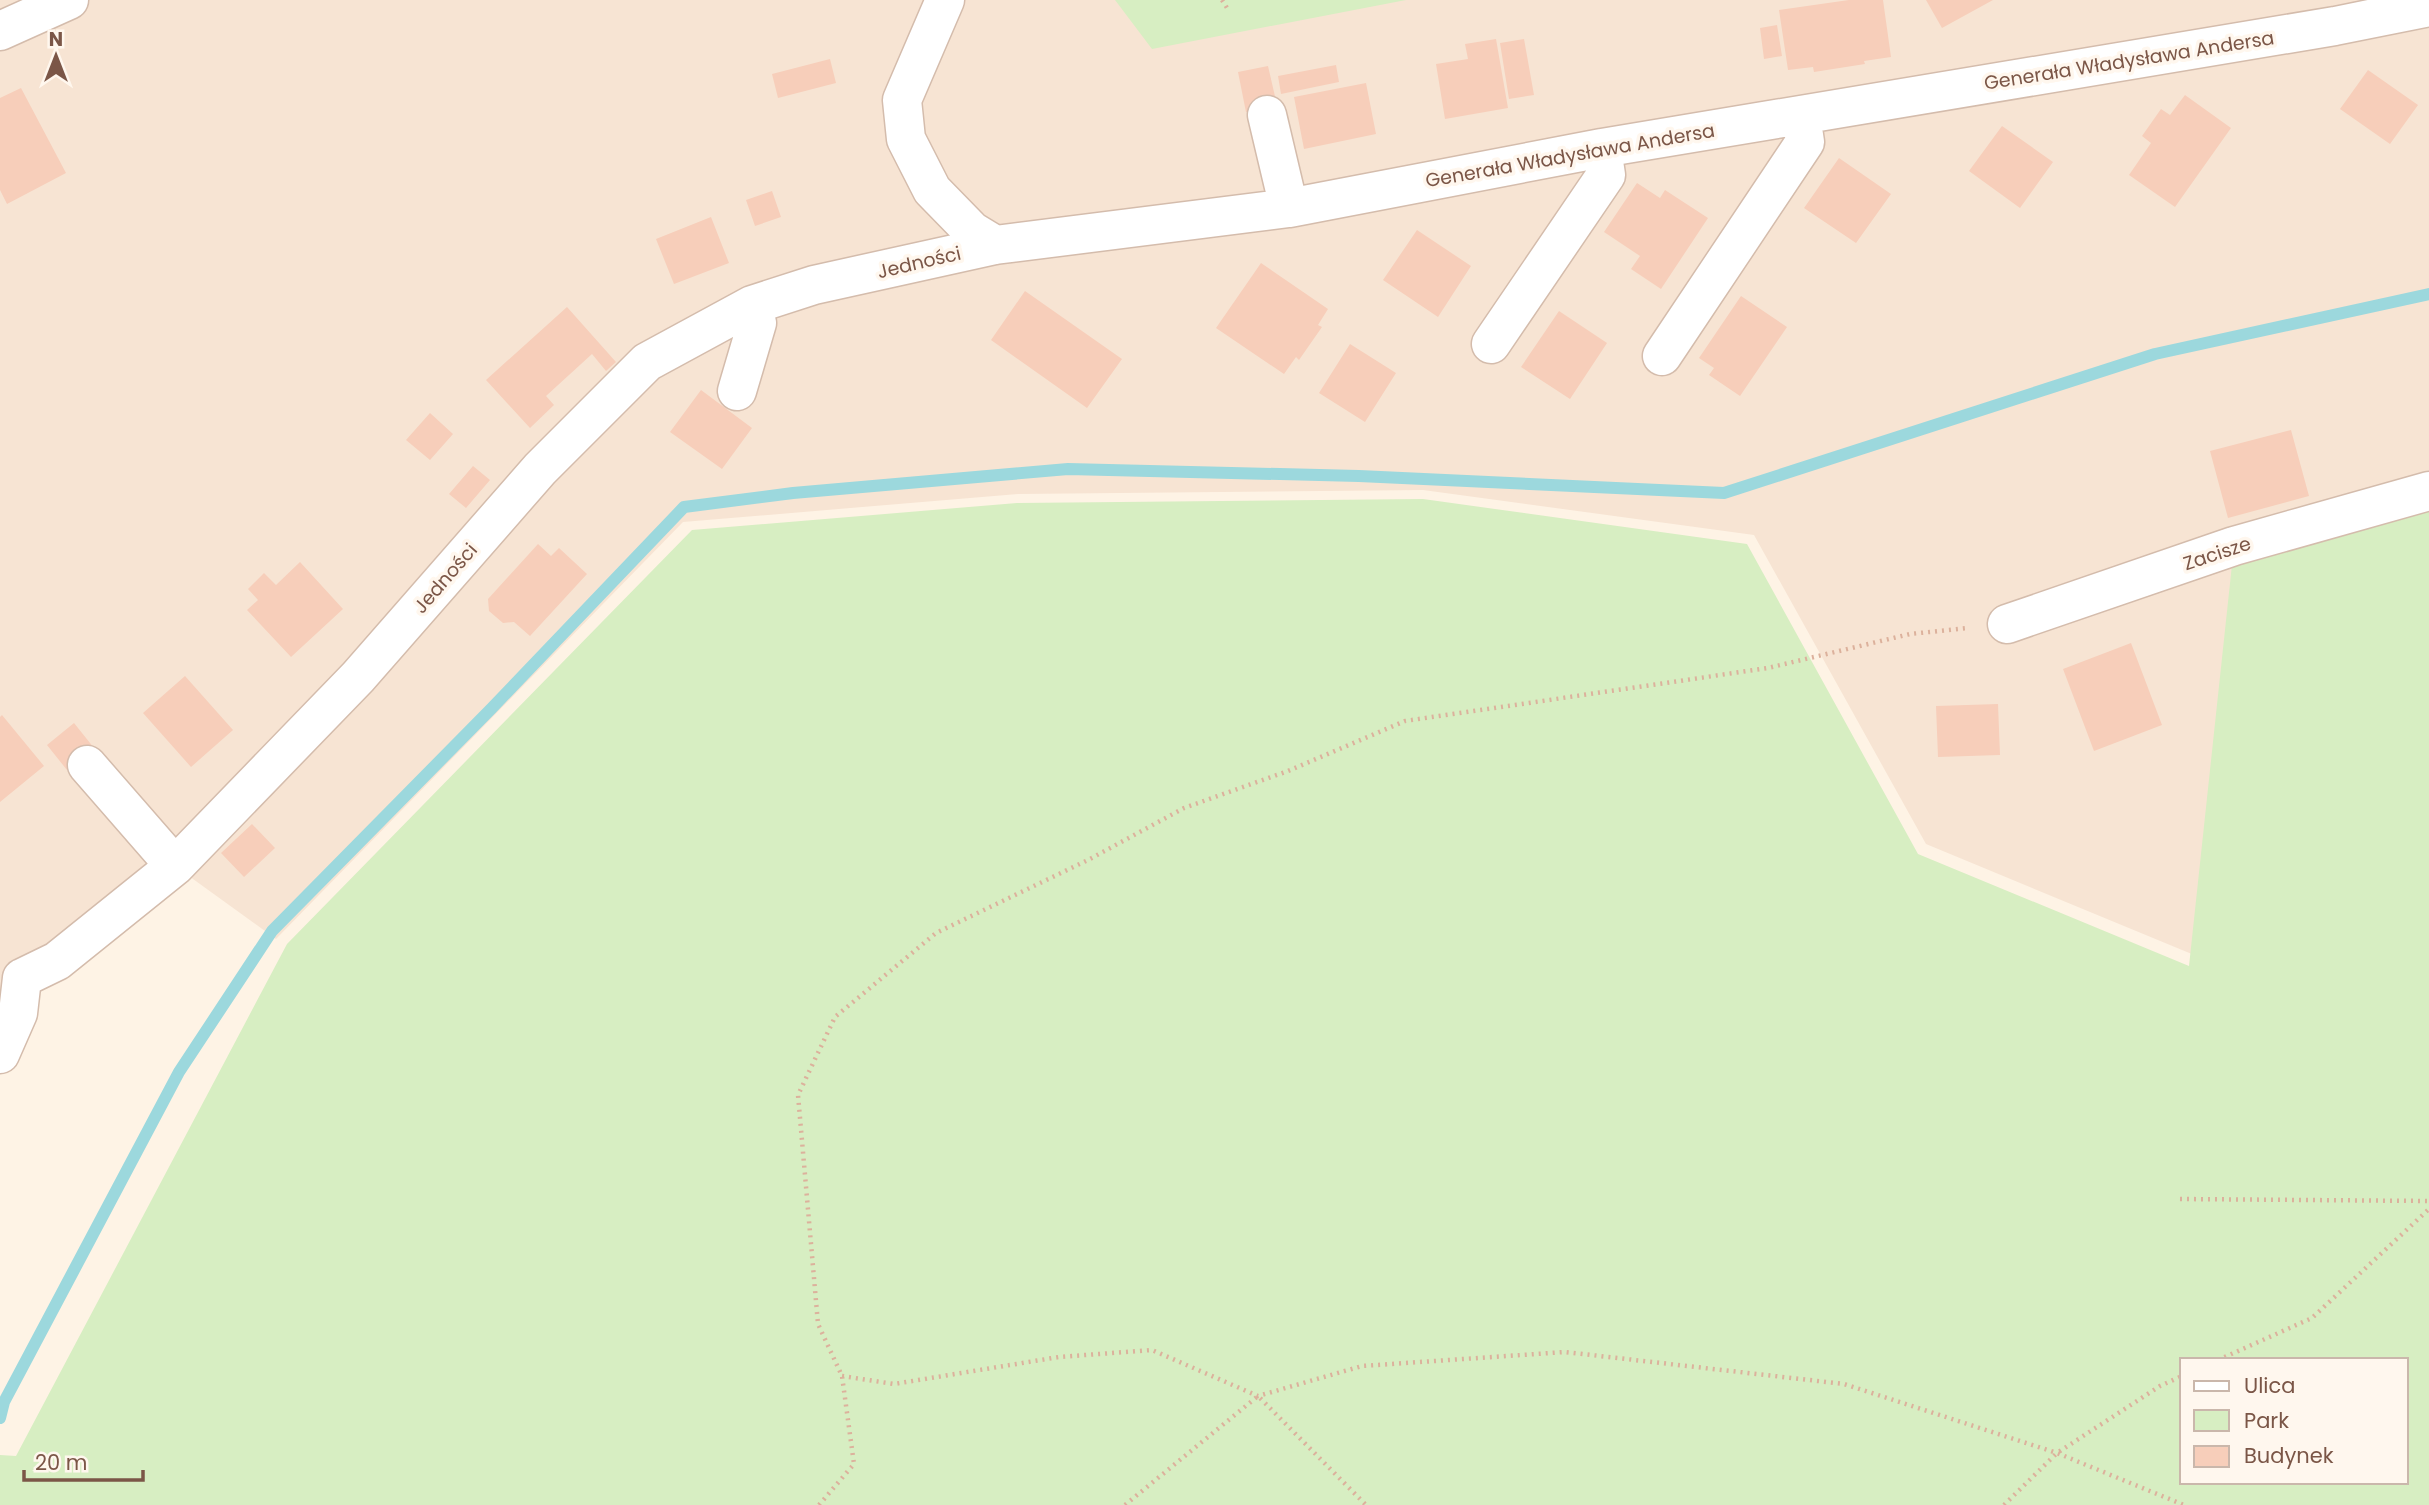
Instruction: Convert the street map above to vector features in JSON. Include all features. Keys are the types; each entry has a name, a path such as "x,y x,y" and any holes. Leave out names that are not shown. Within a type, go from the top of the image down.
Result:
{"street":[{"path":"0,31 69,0"},
{"path":"945,0 902,100 906,139 932,190 972,231 995,245"},
{"name":"Generała Władysława Andersa","path":"995,245 1289,208 1602,148 1801,115 2332,13 2429,7"},
{"path":"1267,115 1289,208"},
{"path":"1662,356 1805,142 1801,115"},
{"path":"1491,344 1606,175 1602,148"},
{"name":"Jedności","path":"0,1054 18,1013 11,976 57,961 175,866 358,677 540,468 647,362 752,306 814,285 995,245"},
{"path":"737,391 757,323 752,306"},
{"name":"Zacisze","path":"2007,624 2234,547 2429,491"},
{"path":"87,765 175,866"}],"path":[{"path":"1222,0 1229,11"},
{"path":"819,1505 854,1464 842,1376 818,1324 798,1095 835,1017 936,933 1088,860 1184,808 1288,771 1405,721 1768,668 1910,634 2007,624"},
{"path":"2180,1199 2429,1201"},
{"path":"2222,1358 2312,1318 2429,1209"},
{"path":"842,1376 894,1384 1059,1357 1152,1350 1258,1396 1366,1505"},
{"path":"1125,1505 1258,1396 1362,1366 1564,1352 1844,1384 2057,1453 2184,1505"},
{"path":"2004,1505 2057,1453 2160,1386 2180,1377"}],"shaded area":[{"path":"0,0 2429,0 2429,1101 2199,957 1926,844 1754,535 1423,490 1018,494 683,522 276,939 175,866 18,1013 0,1005"}],"green space":[{"path":"1115,0 1406,0 1152,49"},
{"path":"2429,487 2429,1505 0,1505 0,1455 16,1456 287,944 692,530 1017,503 1423,499 1747,544 1918,854 2189,966 2234,546"}],"building":[{"path":"1849,0 1883,0 1891,57 1814,72 1813,67 1788,70 1779,10"},
{"path":"1926,0 1993,0 1942,28"},
{"path":"1777,25 1782,56 1764,59 1760,28"},
{"path":"1496,39 1508,108 1445,119 1436,64 1468,59 1465,44"},
{"path":"1524,39 1534,95 1509,99 1500,43"},
{"path":"830,59 836,83 778,98 772,74"},
{"path":"1336,65 1339,82 1281,94 1278,76"},
{"path":"1268,66 1277,105 1246,112 1238,72"},
{"path":"2368,70 2418,105 2390,144 2340,109"},
{"path":"1366,83 1376,134 1304,149 1294,97"},
{"path":"21,88 66,173 7,204 0,190 0,98"},
{"path":"2185,95 2231,128 2175,207 2129,175 2151,143 2142,136 2161,109 2170,115"},
{"path":"2002,126 2053,162 2020,208 1969,171"},
{"path":"1839,158 1891,194 1856,243 1804,208"},
{"path":"1637,183 1660,198 1665,190 1708,218 1661,289 1631,269 1640,256 1604,232"},
{"path":"772,191 781,217 755,226 746,200"},
{"path":"711,217 729,263 674,284 656,239"},
{"path":"1417,230 1471,266 1438,317 1383,280"},
{"path":"1261,263 1328,309 1318,325 1322,327 1299,360 1296,357 1284,374 1216,328"},
{"path":"1025,291 1122,359 1087,408 991,340"},
{"path":"1741,296 1787,327 1740,396 1709,375 1714,368 1699,358"},
{"path":"567,307 616,362 606,371 592,354 546,396 554,405 530,428 486,380"},
{"path":"1559,311 1607,343 1570,399 1521,367"},
{"path":"1350,344 1396,373 1365,422 1319,393"},
{"path":"701,390 752,428 722,469 670,432"},
{"path":"430,413 453,434 430,460 406,440"},
{"path":"2291,430 2309,496 2228,518 2210,451"},
{"path":"473,466 490,480 466,508 449,494"},
{"path":"538,544 551,556 559,548 587,574 530,636 514,622 503,623 489,611 488,599"},
{"path":"300,562 343,609 291,657 247,610 258,600 248,589 264,573 276,585"},
{"path":"2131,643 2162,725 2094,751 2063,669"},
{"path":"185,676 233,730 191,767 143,713"},
{"path":"1998,704 2000,755 1938,757 1936,706"},
{"path":"2,715 44,766 0,802 0,717"},
{"path":"74,723 94,748 67,770 47,745"},
{"path":"252,824 275,848 244,877 221,853"}],"waterway":[{"path":"0,1418 4,1402 179,1072 272,931 491,709 684,507 793,493 1068,469 1359,476 1724,493 2155,354 2429,294"}]}
